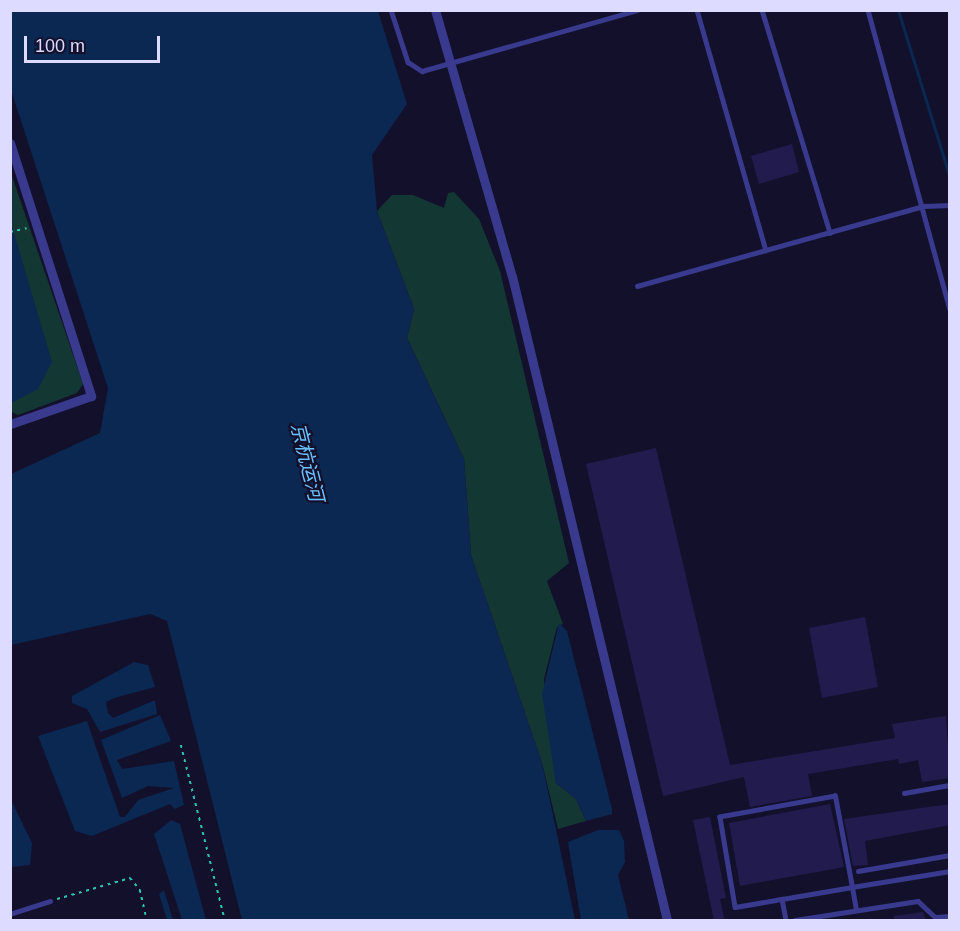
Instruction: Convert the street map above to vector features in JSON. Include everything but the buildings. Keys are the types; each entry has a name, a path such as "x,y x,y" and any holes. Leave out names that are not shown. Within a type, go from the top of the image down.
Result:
{"street":[{"path":"435,10 453,65 515,288 667,921"},
{"path":"10,144 91,396 10,424"}],"lane":[{"path":"392,10 411,66 422,71 453,65 637,10"},
{"path":"697,10 766,250"},
{"path":"762,10 830,232"},
{"path":"868,10 924,206 950,309"},
{"path":"638,286 924,206 950,205"},
{"path":"904,793 950,785"},
{"path":"856,910 852,887 835,796 720,817 735,907 852,887 950,871"},
{"path":"858,871 950,855"},
{"path":"782,899 786,921"},
{"path":"795,921 918,900 935,917 950,916"},
{"path":"10,914 50,901"}],"path":[{"path":"10,232 36,226"},
{"path":"181,745 225,921"},
{"path":"50,901 130,878 140,890 147,921"}],"green space":[{"path":"10,170 83,384 77,393 18,415 10,411"},
{"path":"454,192 479,219 500,271 569,563 547,581 563,624 557,627 544,679 556,783 576,799 586,821 558,829 542,763 471,555 464,459 407,338 414,309 377,211 392,195 413,195 444,208 448,193"}],"water":[{"name":"京杭运河","path":"11,10 378,11 407,104 372,155 377,211 414,309 407,338 464,459 471,555 542,763 575,920 242,920 167,621 150,614 11,645 11,474 100,433 108,388 11,90"},
{"path":"11,223 52,362 38,389 11,403"},
{"path":"559,623 567,631 612,809 612,814 586,821 576,799 556,783 542,694"},
{"path":"134,662 148,665 155,687 106,702 108,713 113,718 155,700 157,714 100,732 87,709 72,703 72,696"},
{"path":"160,715 171,741 117,760 122,769 174,761 184,805 175,809 170,804 92,836 75,831 38,736 87,721 120,817 125,817 138,800 174,788 148,786 122,798 101,740"},
{"path":"11,800 32,843 30,865 11,867"},
{"path":"171,820 180,824 206,920 182,920 154,834"},
{"path":"598,830 619,830 624,841 625,862 618,875 629,920 581,920 568,842"},
{"path":"164,890 173,920 167,920 159,894"}],"waterway":[{"path":"898,10 950,178"}]}
